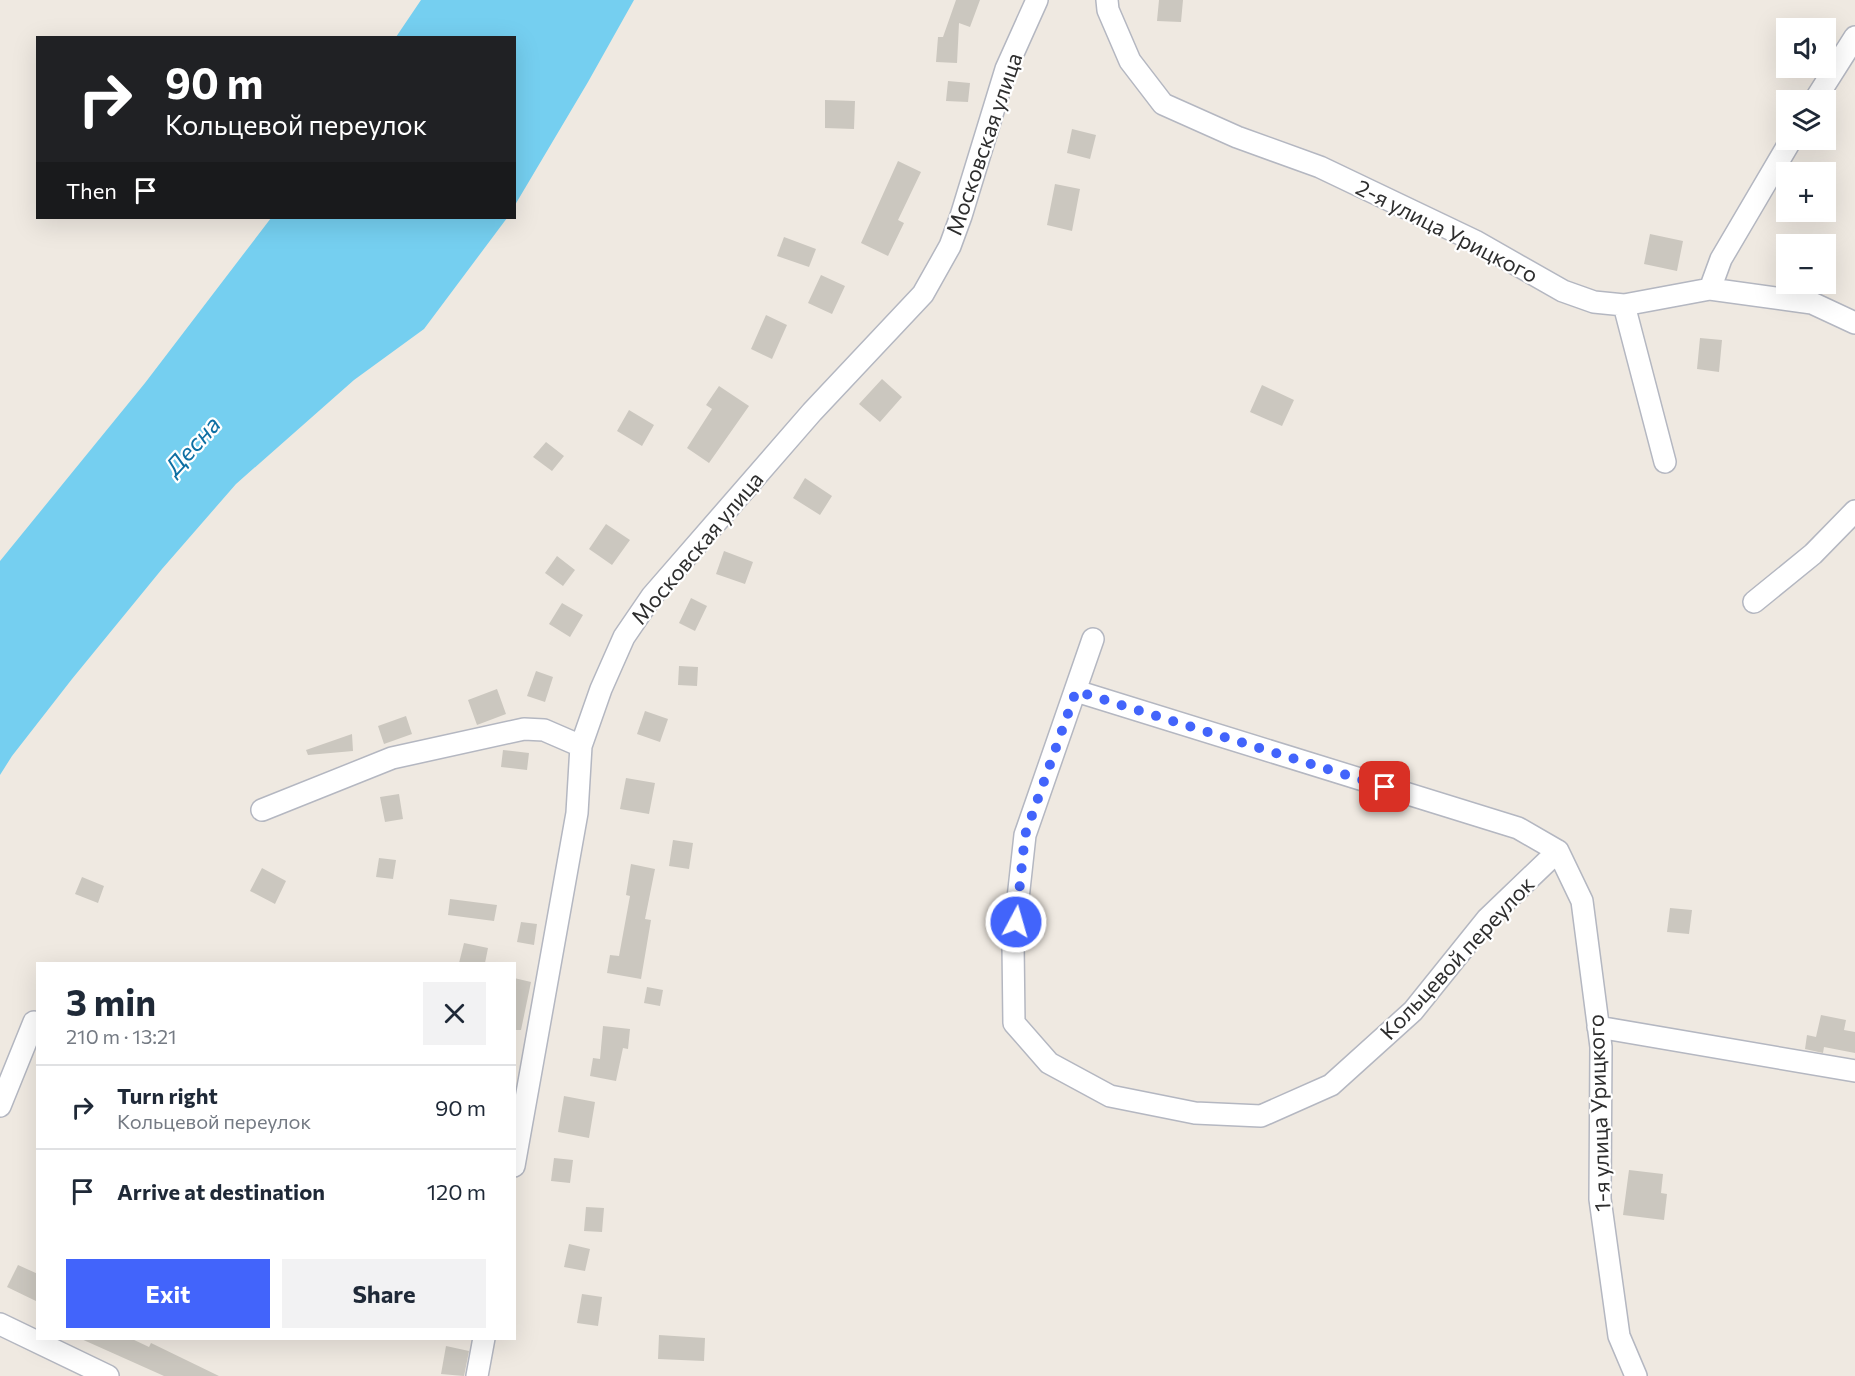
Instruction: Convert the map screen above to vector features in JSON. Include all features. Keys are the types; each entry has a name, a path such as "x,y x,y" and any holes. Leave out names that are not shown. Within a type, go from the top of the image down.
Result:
{"street":[{"name":"Московская улица","path":"516,1155 577,813 581,746 601,689 624,638 652,596 812,412 923,294 950,246 1006,69 1037,0"},
{"name":"2-я улица Урицкого","path":"1107,0 1108,10 1130,61 1163,104 1237,137 1320,167 1474,241 1563,291 1594,302 1624,305 1710,289 1812,303 1855,323"},
{"path":"1821,90 1855,37"},
{"path":"1710,289 1721,259 1785,150"},
{"path":"1624,305 1665,462"},
{"path":"1754,602 1813,554 1855,510"},
{"name":"Кольцевой переулок","path":"1093,639 1025,835 1013,944 1014,1023 1049,1064 1110,1096 1194,1113 1261,1116 1331,1085 1413,1011 1487,919 1558,851"},
{"path":"1076,691 1518,828 1558,851"},
{"path":"262,810 392,758 524,729 544,730 581,746"},
{"name":"1-я улица Урицкого","path":"1558,851 1582,901 1601,1047 1600,1199 1619,1336 1636,1376"},
{"path":"0,1106 34,1022"},
{"path":"1598,1027 1855,1071"},
{"path":"0,1324 108,1376"},
{"path":"477,1376 484,1340"}],"water":[{"path":"421,0 634,0 516,203 516,36 397,36"},
{"name":"Десна","path":"270,219 506,219 424,329 354,380 236,484 162,569 72,679 0,775 0,561 145,383"}],"building":[{"path":"956,0 980,0 970,27 959,23 957,63 936,62 938,37 943,37"},
{"path":"1159,0 1183,0 1181,22 1157,21"},
{"path":"948,81 970,83 968,102 946,101"},
{"path":"825,100 855,101 854,129 825,128"},
{"path":"1072,129 1096,135 1090,159 1067,153"},
{"path":"898,161 921,172 898,220 904,223 888,256 861,243"},
{"path":"1055,184 1080,189 1072,231 1047,225"},
{"path":"1650,234 1683,241 1677,271 1644,264"},
{"path":"784,237 816,249 809,267 777,256"},
{"path":"821,275 845,286 832,314 808,303"},
{"path":"766,315 787,325 772,359 751,349"},
{"path":"1700,338 1722,340 1719,372 1697,369"},
{"path":"882,379 902,397 880,422 859,404"},
{"path":"1262,385 1294,400 1282,426 1250,412"},
{"path":"719,386 749,406 709,463 687,448 712,409 706,405"},
{"path":"629,410 654,425 642,446 617,431"},
{"path":"546,442 564,456 552,471 533,457"},
{"path":"805,478 832,496 820,515 793,498"},
{"path":"606,524 630,540 612,565 589,549"},
{"path":"724,551 753,562 745,584 716,574"},
{"path":"557,556 575,570 563,586 545,573"},
{"path":"691,598 707,606 695,631 679,623"},
{"path":"562,603 583,615 570,637 549,624"},
{"path":"679,666 698,667 697,686 678,685"},
{"path":"536,671 553,677 545,702 527,696"},
{"path":"497,689 506,714 477,725 468,700"},
{"path":"645,711 668,719 660,742 637,734"},
{"path":"406,716 412,734 384,744 378,726"},
{"path":"352,734 353,751 308,755 306,750"},
{"path":"503,750 529,753 527,770 501,767"},
{"path":"626,778 655,783 649,814 620,809"},
{"path":"399,794 403,819 385,822 380,797"},
{"path":"673,840 693,843 689,869 669,866"},
{"path":"379,858 396,860 393,879 376,877"},
{"path":"631,864 655,869 645,919 651,920 641,979 607,973 610,955 619,956 630,896 626,895"},
{"path":"262,868 286,881 275,904 250,891"},
{"path":"82,877 104,886 98,903 75,894"},
{"path":"450,899 497,905 494,921 448,915"},
{"path":"1670,908 1692,910 1689,934 1667,932"},
{"path":"521,922 537,924 534,945 517,942"},
{"path":"464,943 488,948 485,962 459,962"},
{"path":"516,978 531,982 521,1030 516,1030"},
{"path":"647,987 663,990 660,1006 644,1003"},
{"path":"1821,1015 1846,1020 1844,1030 1855,1032 1855,1053 1824,1047 1823,1053 1805,1049 1807,1035 1816,1037"},
{"path":"603,1026 630,1029 628,1049 623,1048 616,1081 590,1076 593,1058 600,1059"},
{"path":"564,1096 595,1102 589,1138 558,1132"},
{"path":"554,1158 573,1160 570,1183 551,1181"},
{"path":"1629,1170 1663,1174 1661,1193 1667,1194 1664,1220 1623,1215"},
{"path":"586,1207 604,1208 602,1232 584,1231"},
{"path":"569,1244 590,1249 585,1271 564,1267"},
{"path":"18,1265 36,1273 36,1301 7,1287"},
{"path":"582,1294 602,1297 598,1326 577,1323"},
{"path":"659,1335 705,1338 704,1361 658,1359"},
{"path":"83,1340 134,1340 149,1347 151,1343 219,1376 164,1376"},
{"path":"446,1346 469,1351 464,1376 441,1374"}],"route":[{"path":"1016,922 1025,835 1076,691 1385,787"}]}
